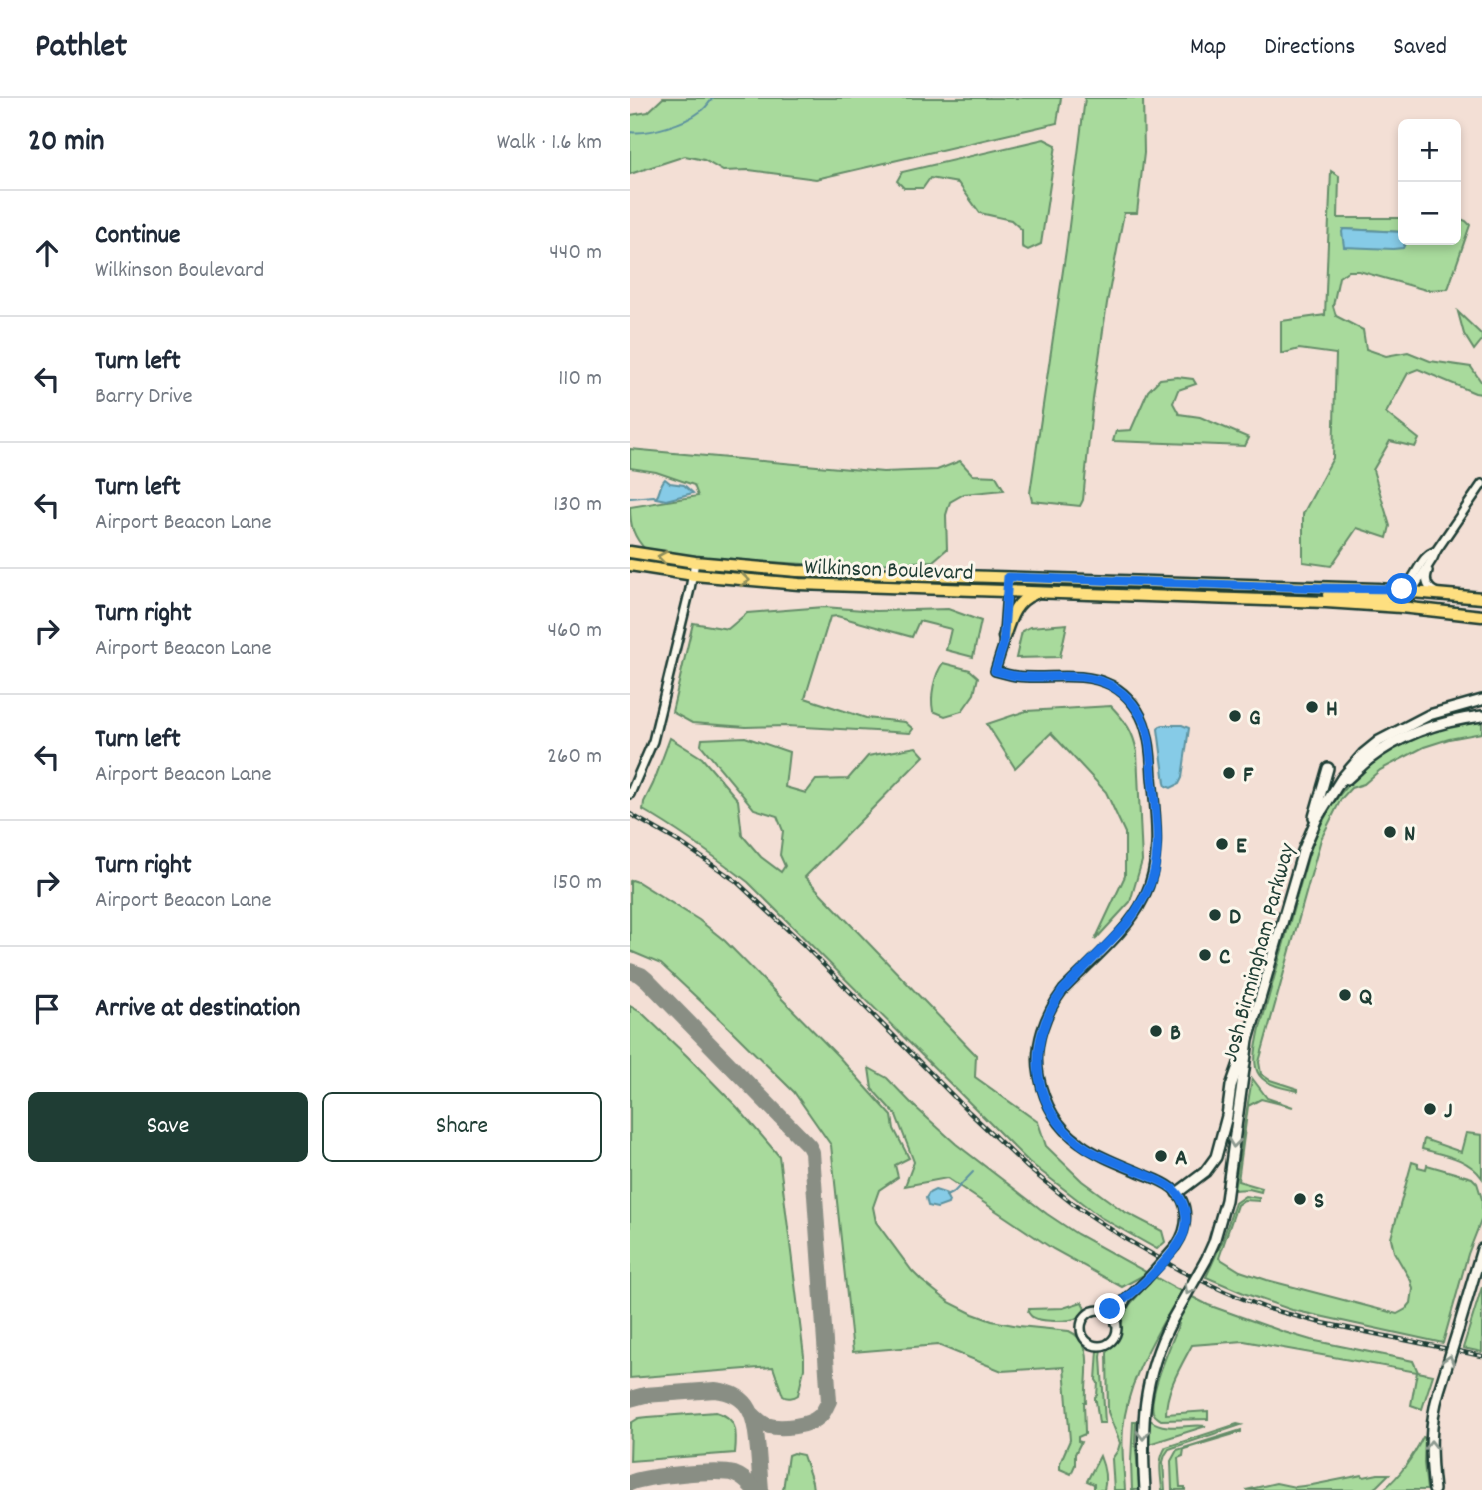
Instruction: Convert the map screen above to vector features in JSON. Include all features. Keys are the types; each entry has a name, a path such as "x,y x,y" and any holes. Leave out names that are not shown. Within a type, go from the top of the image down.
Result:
{"main road":[{"name":"Wilkinson Boulevard","path":"630,552 695,562 797,571 1396,590 1482,598"},
{"name":"Wilkinson Boulevard","path":"630,565 694,575 799,584 1252,599 1370,605 1482,616"},
{"path":"1252,599 1260,594 1270,593 1399,597 1412,591"},
{"path":"1004,637 1017,604 1030,595 1042,592"},
{"name":"Josh Birmingham Parkway","path":"1145,1490 1143,1445 1149,1380 1163,1338 1214,1242 1226,1200 1248,1040 1311,830 1346,772 1379,741 1429,715 1482,700"},
{"name":"Josh Birmingham Parkway","path":"1334,791 1366,761 1403,737 1443,722 1482,716"},
{"path":"1311,830 1328,768"},
{"path":"1177,1194 1205,1172 1216,1157 1227,1116 1231,1086 1248,1040"},
{"path":"1434,1490 1431,1464 1433,1411 1482,1249"}],"street":[{"path":"1441,594 1433,591 1427,583 1426,575 1436,551 1482,484"},
{"path":"1396,590 1406,587 1428,555 1436,551"},
{"path":"1412,591 1433,559"},
{"path":"630,794 653,741 695,562"},
{"path":"1008,577 1003,646 995,671 1014,676 1067,676 1100,680 1113,686 1127,696 1138,711 1146,728 1150,748 1157,846 1153,872 1144,898 1127,924 1063,990 1046,1018 1038,1050 1038,1068 1045,1099 1066,1131 1091,1151 1164,1183 1177,1194 1185,1209 1184,1232 1176,1246 1126,1299 1110,1309 1090,1313 1083,1321 1081,1329 1085,1340 1095,1346 1109,1343 1115,1335 1118,1316 1126,1299"},
{"path":"1102,1311 1111,1316 1116,1325"}],"green space":[{"path":"663,98 1061,98 1057,123 816,179 749,170 723,171 704,160 685,156 630,174 630,115 648,112"},
{"path":"1085,98 1143,98 1144,153 1137,213 1124,213 1107,303 1093,399 1083,500 1080,506 1032,501 1030,493 1066,250"},
{"path":"1044,139 1056,145 1041,244 1028,250 1022,247 1022,230 1011,220 980,213 958,183 930,178 923,188 904,188 897,181 902,172"},
{"path":"1331,171 1339,176 1338,218 1398,218 1398,232 1344,229 1398,242 1398,245 1461,245 1461,219 1470,225 1448,289 1426,290 1359,271 1348,271 1339,277 1333,306 1336,316 1363,330 1366,349 1386,356 1408,352 1430,361 1471,367 1482,383 1482,394 1418,369 1408,373 1386,413 1419,439 1415,447 1390,441 1373,470 1390,526 1387,538 1357,528 1331,566 1303,562 1303,514 1333,458 1336,354 1299,349 1281,354 1281,321 1325,315"},
{"path":"1458,312 1482,335 1482,340 1474,350 1464,334"},
{"path":"1160,379 1193,379 1196,384 1178,390 1173,403 1179,414 1200,417 1249,438 1245,446 1113,441 1116,431 1131,430 1148,391"},
{"path":"630,449 883,472 937,470 960,461 973,475 996,476 1004,490 964,494 950,502 946,515 947,549 933,561 837,566 647,551 633,530 630,507 698,496 694,485 656,472 630,468"},
{"path":"824,607 876,611 948,609 981,621 973,657 946,650 951,629 919,621 912,637 837,616 830,617 805,698 866,718 905,722 913,729 910,733 692,723 672,712 693,623 728,629 747,613"},
{"path":"1067,624 1060,657 1016,658 1022,631 1030,627"},
{"path":"943,663 970,670 978,677 974,694 962,711 945,716 933,711 932,705 935,680"},
{"path":"1111,706 1128,727 1137,752 1142,861 1130,902 1095,940 1125,876 1125,833 1106,792 1051,733 1015,768 987,724 1026,711"},
{"path":"1482,720 1482,733 1424,747 1380,770 1364,784 1351,788 1341,799 1321,839 1259,1062 1261,1074 1298,1091 1271,1084 1263,1079 1255,1064 1260,1028 1308,857 1334,802 1352,780 1373,761 1396,746 1422,734"},
{"path":"745,737 789,752 785,787 806,793 816,780 848,779 868,756 916,747 924,756 805,877 976,1055 975,1077 1038,1122 1046,1146 1082,1181 1123,1211 1162,1231 1165,1242 1157,1249 1100,1217 1029,1162 748,882 697,844 643,810 670,738 702,758 738,800 742,835 761,857 781,872 785,866 780,855 783,831 777,816 754,809 701,745 702,739"},
{"path":"632,880 699,920 725,941 838,1056 892,1116 894,1129 909,1158 895,1165 898,1177 879,1190 873,1207 876,1222 912,1271 949,1302 973,1314 1019,1326 1069,1331 1078,1336 1086,1352 1087,1362 1085,1434 1078,1437 1081,1442 1075,1454 1075,1465 1071,1474 1060,1469 1070,1440 1064,1367 1002,1371 938,1345 853,1352 831,1145 794,1092 724,1023 661,964 630,951"},
{"path":"630,1006 642,1013 687,1056 737,1107 779,1156 804,1356 804,1369 798,1395 795,1397 783,1396 773,1367 630,1378"},
{"path":"869,1068 887,1078 956,1144 1047,1214 1077,1234 1173,1287 1208,1305 1284,1332 1413,1361 1418,1372 1433,1375 1422,1409 1411,1405 1417,1372 1244,1341 1192,1345 1171,1387 1166,1414 1208,1411 1208,1419 1161,1420 1155,1416 1152,1404 1179,1324 1166,1317 1133,1385 1122,1437 1125,1490 1114,1490 1112,1459 1120,1443 1108,1412 1107,1353 1118,1336 1123,1312 1150,1282 1142,1276 1122,1287 1053,1249 947,1178 905,1186 914,1162 896,1115 872,1089"},
{"path":"1252,1078 1267,1098 1293,1107 1261,1099 1248,1106 1238,1181 1262,1188 1261,1192 1249,1189 1234,1190"},
{"path":"1466,1133 1482,1135 1482,1178 1463,1162 1422,1149 1424,1139 1461,1152"},
{"path":"1412,1162 1418,1164 1418,1167 1426,1169 1427,1165 1472,1178 1477,1183 1482,1199 1482,1218 1468,1254 1443,1343 1292,1310 1206,1277 1222,1242 1235,1203 1245,1196 1259,1198 1259,1201 1244,1200 1237,1205 1219,1258 1240,1271 1267,1280 1397,1314 1406,1309 1411,1303 1413,1289 1394,1252 1391,1238"},
{"path":"1482,1287 1482,1352 1463,1348"},
{"path":"1082,1302 1085,1309 1082,1315 1069,1320 1037,1319 1028,1312 1029,1309 1063,1308"},
{"path":"1098,1350 1102,1350 1105,1423 1099,1423 1095,1401"},
{"path":"716,1412 732,1422 736,1439 735,1453 630,1461 631,1423 639,1418"},
{"path":"1150,1420 1170,1427 1206,1426 1149,1444"},
{"path":"1133,1421 1136,1421 1135,1441 1140,1490 1132,1490"},
{"path":"1241,1425 1169,1449 1163,1462 1165,1490 1162,1490 1161,1462 1166,1447"},
{"path":"1241,1430 1184,1449 1183,1456 1178,1458 1180,1487 1185,1487 1185,1490 1172,1490 1171,1461 1177,1450"},
{"path":"1423,1437 1427,1490 1383,1490 1406,1466"},
{"path":"788,1455 803,1455 813,1490 783,1490"},
{"path":"1100,1456 1105,1473 1105,1486 1104,1490 1094,1490 1094,1484 1087,1481"},
{"path":"1389,1474 1371,1490 1246,1490 1276,1483 1295,1487"}],"water":[{"path":"1343,229 1398,232 1398,245 1404,245 1403,248 1393,249 1344,247"},
{"path":"665,479 670,483 684,485 693,493 666,500 656,498"},
{"path":"1163,725 1182,725 1189,728 1182,778 1179,784 1171,788 1165,783 1158,729"},
{"path":"935,1190 945,1193 948,1204 937,1208 928,1206 926,1198"}],"waterway":[{"path":"630,132 647,132 677,124 703,110 713,98"},
{"path":"630,498 656,498"},
{"path":"946,1196 954,1192 973,1172"}],"taxiway":[{"path":"630,971 647,980 812,1152 829,1401 820,1416 794,1426 766,1425 753,1415"},
{"path":"630,1399 645,1395 715,1390 737,1397 745,1403 753,1419 761,1490"},
{"path":"630,1483 665,1476 726,1473 740,1477 755,1490"}],"railway":[{"path":"630,814 681,843 736,881 1028,1168 1073,1204 1124,1238 1181,1271 1266,1308 1318,1322 1482,1356"}],"place":[{"name":"H","path":"1312,707"},
{"name":"G","path":"1235,716"},
{"name":"F","path":"1229,773"},
{"name":"N","path":"1390,832"},
{"name":"E","path":"1222,844"},
{"name":"D","path":"1215,915"},
{"name":"C","path":"1205,955"},
{"name":"Q","path":"1345,995"},
{"name":"B","path":"1156,1031"},
{"name":"J","path":"1430,1109"},
{"name":"A","path":"1161,1156"},
{"name":"S","path":"1300,1199"}],"route":[{"path":"1110,1309 1126,1299 1182,1238 1185,1209 1180,1197 1168,1185 1091,1151 1066,1131 1048,1106 1041,1088 1038,1050 1046,1018 1063,990 1127,924 1136,913 1149,885 1157,846 1150,748 1146,728 1138,711 1127,696 1113,686 1084,677 1014,676 995,671 1003,646 1008,577 1402,589"}]}
